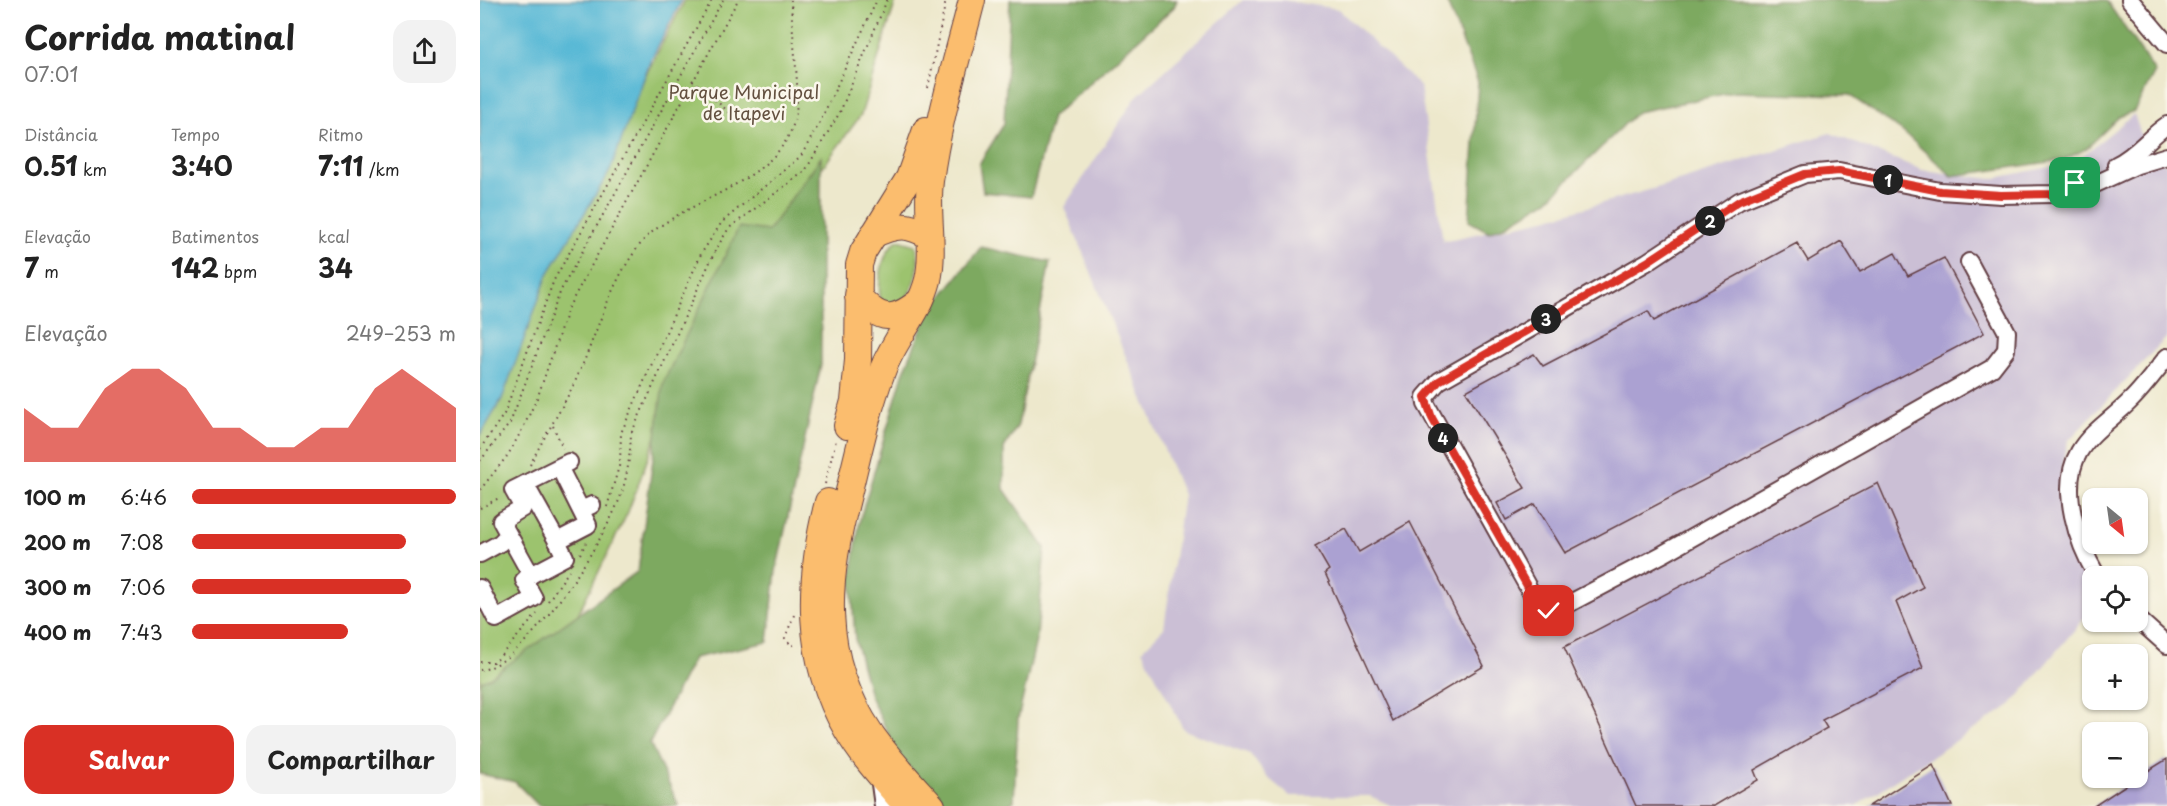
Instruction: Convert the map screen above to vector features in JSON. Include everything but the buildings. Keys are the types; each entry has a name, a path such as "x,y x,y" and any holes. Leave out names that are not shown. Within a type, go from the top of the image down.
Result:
{"highway":[{"path":"907,806 878,773 847,731 831,699 817,654 813,602 815,562 821,528 854,401 858,360 859,265 873,235 909,178 919,153 957,0"},
{"path":"932,806 892,761 855,708 837,663 829,604 838,531 873,394 886,359 920,300 930,269 930,183 936,141 972,0"},
{"path":"873,235 892,226 918,229 930,236"},
{"path":"858,296 870,311 892,317 906,312 920,300"}],"street":[{"path":"2130,0 2167,44"},
{"path":"2053,194 2135,154 2154,134 2167,125"},
{"path":"1969,261 2007,332 2006,350 1992,368 1673,548 1557,610 1549,611 1534,598 1426,404 1425,397 1439,381 1647,262 1739,201 1805,174 1839,171 1940,191 2001,195 2053,194 2089,187 2137,165 2167,156"},
{"path":"2092,566 2072,519 2072,476 2075,461 2087,442 2131,400 2167,357"},
{"path":"519,487 564,464 592,509 588,525 557,541"},
{"path":"519,487 523,508 501,521 531,575"},
{"path":"480,588 496,619 534,598 524,580 566,557 519,487"},
{"path":"480,554 500,543 508,535"},
{"path":"2148,628 2167,645"},
{"path":"878,773 883,806"}],"path":[{"path":"480,449 504,414 554,280 712,0"},
{"path":"480,461 510,423 561,290 723,0"},
{"path":"480,490 508,455 524,426 538,396 568,308 738,0"},
{"path":"480,508 519,487 553,426 579,372 606,299 624,266 643,240 693,207 758,172 775,158 794,128 799,98 793,56 791,0"},
{"path":"592,509 608,506 620,463 621,433 701,254 722,222 801,156 819,124 877,0"},
{"path":"480,670 495,666 515,651 577,578 609,524 622,493 629,464 631,434 716,249 729,228 805,171 840,112 887,0"},
{"path":"692,80 736,118"},
{"path":"578,557 588,539"},
{"path":"480,662 495,662 563,582 573,565"},
{"path":"797,621 796,611 785,638 792,646 799,639"}],"shaded area":[{"path":"1243,0 1283,0 1338,9 1420,86 1443,241 1545,219 1656,188 1830,133 1922,170 1991,179 2075,162 2134,114 2147,152 2167,165 2167,337 2068,441 2061,473 2060,506 2082,572 2082,621 2011,705 1856,806 1392,806 1370,796 1290,796 1267,777 1250,754 1184,730 1142,650 1164,628 1183,495 1064,207 1136,97"}],"green space":[{"name":"Parque Municipal de Itapevi","path":"685,0 896,0 861,115 688,350 628,512 545,681 480,694 480,419 507,340"},
{"path":"1010,0 1177,0 1174,7 1052,117 1031,197 983,192 979,164 1004,124"},
{"path":"1446,0 2106,0 2155,72 2134,111 2119,117 2086,149 2063,160 1952,176 1903,132 1849,95 1734,92 1637,112 1548,200 1502,227 1489,232 1469,221 1478,82"},
{"path":"821,157 821,365 776,571 768,642 694,658 650,743 679,806 539,806 515,782 480,774 480,681 489,678 638,571 663,383 739,227 768,231"},
{"path":"898,240 916,245 918,262 913,286 898,307 882,305 880,279 887,252"},
{"path":"981,247 1050,262 1018,425 1004,448 1004,489 1045,548 1037,636 1018,719 1014,801 1006,806 940,806 898,754 870,696 855,639 851,578 860,519 903,374 928,313"}],"water":[{"path":"480,0 682,0 650,62 610,171 548,274 502,399 480,436"}],"route":[{"path":"1549,611 1534,598 1432,418 1425,397 1439,381 1647,262 1739,201 1805,174 1839,171 1940,191 2001,195 2053,194 2075,183"}]}
